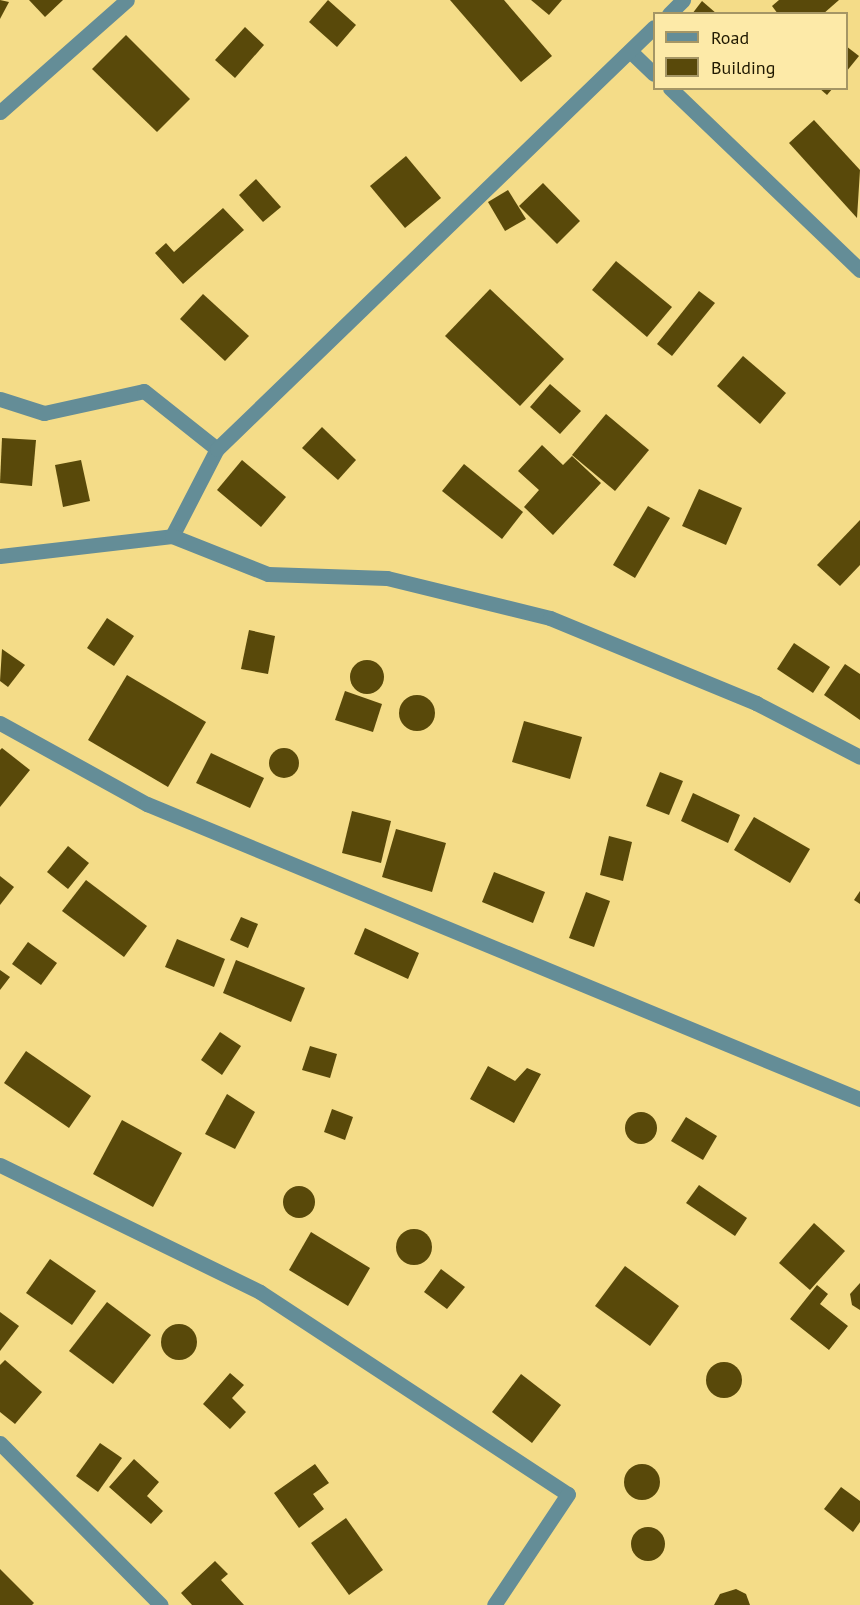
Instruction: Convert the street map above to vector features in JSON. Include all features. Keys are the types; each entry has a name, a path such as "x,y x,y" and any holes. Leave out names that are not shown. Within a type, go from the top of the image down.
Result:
{"street":[{"path":"0,112 127,0"},
{"path":"671,12 682,0"},
{"path":"172,536 217,450 653,28"},
{"path":"630,51 653,73"},
{"path":"671,90 860,270"},
{"path":"0,399 44,413 144,391 217,450"},
{"path":"0,556 172,536 268,574 387,578 550,618 756,703 860,757"},
{"path":"0,723 147,804 860,1099"},
{"path":"0,1165 260,1292 568,1494 494,1605"},
{"path":"0,1443 160,1605"}],"building":[{"path":"0,0 9,2 0,19"},
{"path":"29,0 63,0 45,17"},
{"path":"328,0 356,25 337,47 309,22"},
{"path":"450,0 504,0 552,56 521,82"},
{"path":"531,0 562,0 549,15"},
{"path":"779,0 839,0 825,12 776,12 772,6"},
{"path":"702,1 715,12 694,12"},
{"path":"245,27 264,45 235,78 215,60"},
{"path":"126,35 190,99 157,132 92,69"},
{"path":"848,48 859,56 848,70"},
{"path":"821,90 831,90 827,95"},
{"path":"814,120 860,170 857,218 789,143"},
{"path":"406,156 441,198 405,228 370,186"},
{"path":"256,179 281,207 263,222 239,195"},
{"path":"543,183 580,221 557,244 519,206"},
{"path":"508,190 526,219 505,231 488,202"},
{"path":"223,208 244,230 183,284 155,253 166,243 174,252"},
{"path":"616,261 672,307 647,337 592,290"},
{"path":"490,289 564,359 520,406 445,336"},
{"path":"699,291 715,303 672,356 657,344"},
{"path":"203,294 249,336 225,361 180,319"},
{"path":"743,356 786,393 760,424 717,386"},
{"path":"550,384 581,411 560,434 530,407"},
{"path":"606,414 649,450 615,491 572,455"},
{"path":"322,427 356,460 338,480 302,448"},
{"path":"2,438 36,440 32,486 0,483"},
{"path":"542,445 563,465 572,456 601,483 553,535 524,507 539,490 518,471"},
{"path":"81,460 90,501 63,507 55,465"},
{"path":"242,460 286,497 261,527 217,490"},
{"path":"464,464 523,512 502,539 442,491"},
{"path":"699,489 742,508 726,545 682,526"},
{"path":"648,506 670,518 635,578 613,565"},
{"path":"860,520 860,565 840,586 817,565"},
{"path":"107,618 134,636 114,666 87,648"},
{"path":"249,630 275,636 268,674 241,669"},
{"path":"794,643 830,667 813,693 777,669"},
{"path":"2,649 25,665 8,687 0,681"},
{"path":"367,660 379,665 384,677 379,689 367,694 355,689 350,677 355,665"},
{"path":"845,664 860,674 860,720 824,695"},
{"path":"127,675 206,722 168,787 88,740"},
{"path":"345,691 382,704 373,732 335,720"},
{"path":"417,695 430,700 435,713 430,726 417,731 404,726 399,713 404,700"},
{"path":"524,721 582,737 570,779 512,762"},
{"path":"2,748 30,770 0,807 0,750"},
{"path":"284,748 295,752 299,763 295,774 284,778 273,774 269,763 273,752"},
{"path":"211,753 264,778 250,808 196,783"},
{"path":"660,772 683,781 669,815 646,806"},
{"path":"693,793 740,815 728,843 681,821"},
{"path":"352,811 391,821 381,863 342,853"},
{"path":"754,817 810,849 790,883 734,850"},
{"path":"396,829 446,843 432,892 382,877"},
{"path":"609,836 632,842 623,881 600,875"},
{"path":"68,846 89,863 68,889 47,872"},
{"path":"494,872 545,892 533,923 482,902"},
{"path":"0,876 14,887 0,905"},
{"path":"86,880 147,926 124,957 62,911"},
{"path":"860,891 860,904 854,900"},
{"path":"586,892 610,901 594,947 569,938"},
{"path":"241,917 258,924 248,948 230,940"},
{"path":"365,928 419,953 408,979 354,954"},
{"path":"177,939 225,959 214,987 165,967"},
{"path":"28,942 57,963 41,985 12,964"},
{"path":"236,960 305,988 291,1022 223,993"},
{"path":"0,970 10,977 0,990"},
{"path":"220,1032 241,1046 222,1075 201,1060"},
{"path":"310,1046 337,1054 330,1078 302,1070"},
{"path":"26,1051 91,1096 69,1128 4,1083"},
{"path":"488,1066 515,1081 527,1068 541,1074 514,1123 470,1099"},
{"path":"227,1094 255,1112 235,1149 205,1134"},
{"path":"332,1109 353,1117 345,1140 324,1132"},
{"path":"641,1112 653,1116 657,1128 653,1140 641,1144 629,1140 625,1128 629,1116"},
{"path":"686,1117 717,1136 703,1160 671,1141"},
{"path":"122,1120 182,1153 153,1207 93,1174"},
{"path":"699,1185 747,1218 735,1236 686,1203"},
{"path":"299,1186 310,1191 315,1202 310,1213 299,1218 288,1213 283,1202 288,1191"},
{"path":"814,1223 845,1251 810,1290 779,1263"},
{"path":"414,1229 427,1234 432,1247 427,1260 414,1265 401,1260 396,1247 401,1234"},
{"path":"311,1232 370,1268 348,1306 289,1270"},
{"path":"50,1259 96,1291 72,1325 26,1293"},
{"path":"625,1266 679,1306 650,1346 595,1306"},
{"path":"441,1269 465,1287 447,1309 424,1292"},
{"path":"860,1283 860,1310 852,1305 850,1294"},
{"path":"817,1285 828,1294 820,1304 848,1326 829,1350 790,1319"},
{"path":"107,1302 151,1335 113,1384 69,1351"},
{"path":"0,1312 19,1326 0,1351"},
{"path":"179,1324 192,1329 197,1342 192,1355 179,1360 166,1355 161,1342 166,1329"},
{"path":"5,1360 42,1392 15,1424 0,1412 0,1365"},
{"path":"724,1362 737,1367 742,1380 737,1393 724,1398 711,1393 706,1380 711,1367"},
{"path":"230,1373 244,1385 232,1398 246,1412 230,1429 203,1404"},
{"path":"521,1374 561,1405 532,1443 492,1412"},
{"path":"100,1443 122,1458 98,1492 76,1476"},
{"path":"134,1459 159,1482 147,1496 163,1511 151,1524 109,1487"},
{"path":"315,1464 329,1483 313,1494 324,1509 299,1528 274,1493"},
{"path":"642,1464 655,1469 660,1482 655,1495 642,1500 629,1495 624,1482 629,1469"},
{"path":"841,1487 860,1501 860,1522 853,1532 824,1509"},
{"path":"346,1518 383,1570 349,1595 311,1543"},
{"path":"648,1527 660,1532 665,1544 660,1556 648,1561 636,1556 631,1544 636,1532"},
{"path":"215,1561 228,1574 221,1580 244,1605 192,1605 181,1593"},
{"path":"0,1569 34,1603 32,1605 0,1605"},
{"path":"736,1589 746,1594 750,1605 714,1605 720,1594"}]}
